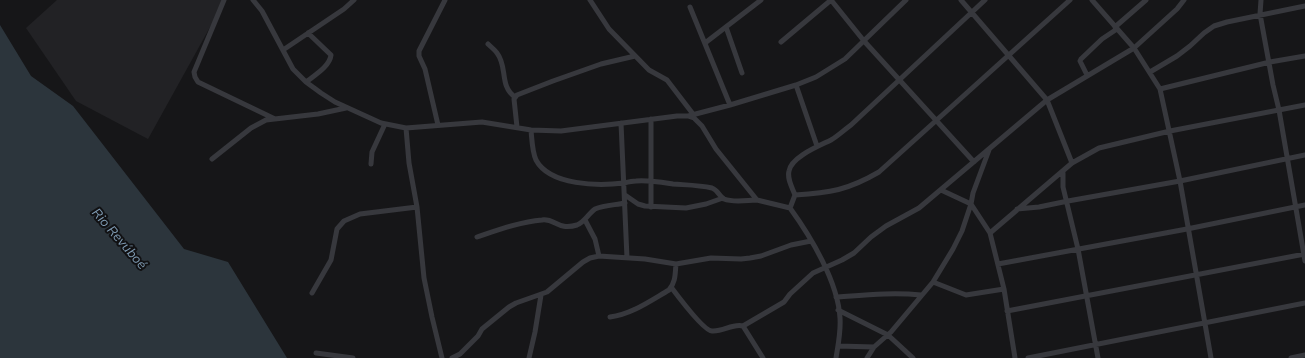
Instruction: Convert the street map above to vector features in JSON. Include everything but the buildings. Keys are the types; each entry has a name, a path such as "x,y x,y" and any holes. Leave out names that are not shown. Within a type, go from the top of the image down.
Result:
{"street":[{"path":"224,0 194,72 195,77 198,82 275,119"},
{"path":"253,0 262,11 293,69 320,93 346,108 385,124 406,128 482,122 531,130 561,131 690,115 730,105 796,85 816,77 846,59 906,0"},
{"path":"283,50 344,9 354,0"},
{"path":"438,125 425,69 419,56 419,51 445,0"},
{"path":"590,0 609,29 649,70 667,80 690,115 702,126 716,149 758,200"},
{"path":"705,43 761,0"},
{"path":"781,42 831,0 864,41 974,162"},
{"path":"961,0 1048,100 1072,163"},
{"path":"790,208 795,195 788,178 789,170 792,164 818,146 832,139 851,125 985,0"},
{"path":"795,195 838,191 863,181 879,172 1070,0"},
{"path":"1092,0 1134,48 1160,89 1180,181 1187,229 1197,275 1211,358"},
{"path":"1087,75 1080,60 1146,0"},
{"path":"743,326 784,302 805,279 813,273 854,253 871,237 886,226 919,208 1048,100 1087,75 1134,48 1177,9 1184,0"},
{"path":"1261,0 1260,14 1288,158 1305,261"},
{"path":"1150,72 1177,56 1214,26 1260,14 1305,6"},
{"path":"690,7 730,105"},
{"path":"726,27 742,73"},
{"path":"306,82 324,67 332,57 332,55 308,33"},
{"path":"488,44 497,53 501,61 503,76 508,91 515,97 517,127"},
{"path":"515,97 553,81 601,64 635,56"},
{"path":"1160,89 1270,62 1305,56"},
{"path":"796,85 818,146"},
{"path":"990,233 1072,163 1098,148 1170,131 1305,105"},
{"path":"212,160 251,128 266,120 318,114 346,108"},
{"path":"651,120 651,207"},
{"path":"621,123 627,258"},
{"path":"371,164 372,152 385,124"},
{"path":"406,128 409,162 417,207 424,278 442,358"},
{"path":"531,130 534,153 537,162 552,175 581,184 624,183 651,180 712,188 716,189 723,198"},
{"path":"867,358 874,348 888,335 933,282 953,249 962,231 976,184 990,149"},
{"path":"1017,209 1039,207 1180,181 1305,155"},
{"path":"1063,172 1063,187 1068,201 1078,249 1098,358"},
{"path":"941,190 971,204 990,233 1004,289 1015,358"},
{"path":"625,195 638,204 651,207 686,208 706,204 723,198 758,200 790,208 806,230 825,268 836,297 840,316 840,329 836,358"},
{"path":"477,236 544,220 551,221 558,226 565,227 577,225 585,220 594,210 601,207 625,203"},
{"path":"998,264 1187,229 1305,205"},
{"path":"312,293 331,260 337,229 344,221 360,214 417,207"},
{"path":"585,220 595,239 599,256"},
{"path":"452,358 460,354 478,336 482,329 510,307 516,303 551,290 583,262 590,258 599,256 645,259 676,264 711,258 741,259 760,256 791,245 811,241"},
{"path":"1007,311 1304,254"},
{"path":"610,317 634,310 671,288 675,278 676,264"},
{"path":"933,282 966,295 1004,289"},
{"path":"671,288 692,313 709,330 714,331 739,324 743,326 763,358"},
{"path":"529,358 541,294"},
{"path":"836,297 872,294 921,295"},
{"path":"1028,358 1305,302"},
{"path":"838,310 888,335 913,358"},
{"path":"838,346 874,348"},
{"path":"316,353 353,358"},
{"path":"1291,358 1305,355"}],"shaded area":[{"path":"57,0 225,0 148,139 76,101 26,28"}],"water":[{"name":"Rio Revúboé","path":"0,25 31,76 73,106 184,249 228,262 287,358 0,358"}]}
